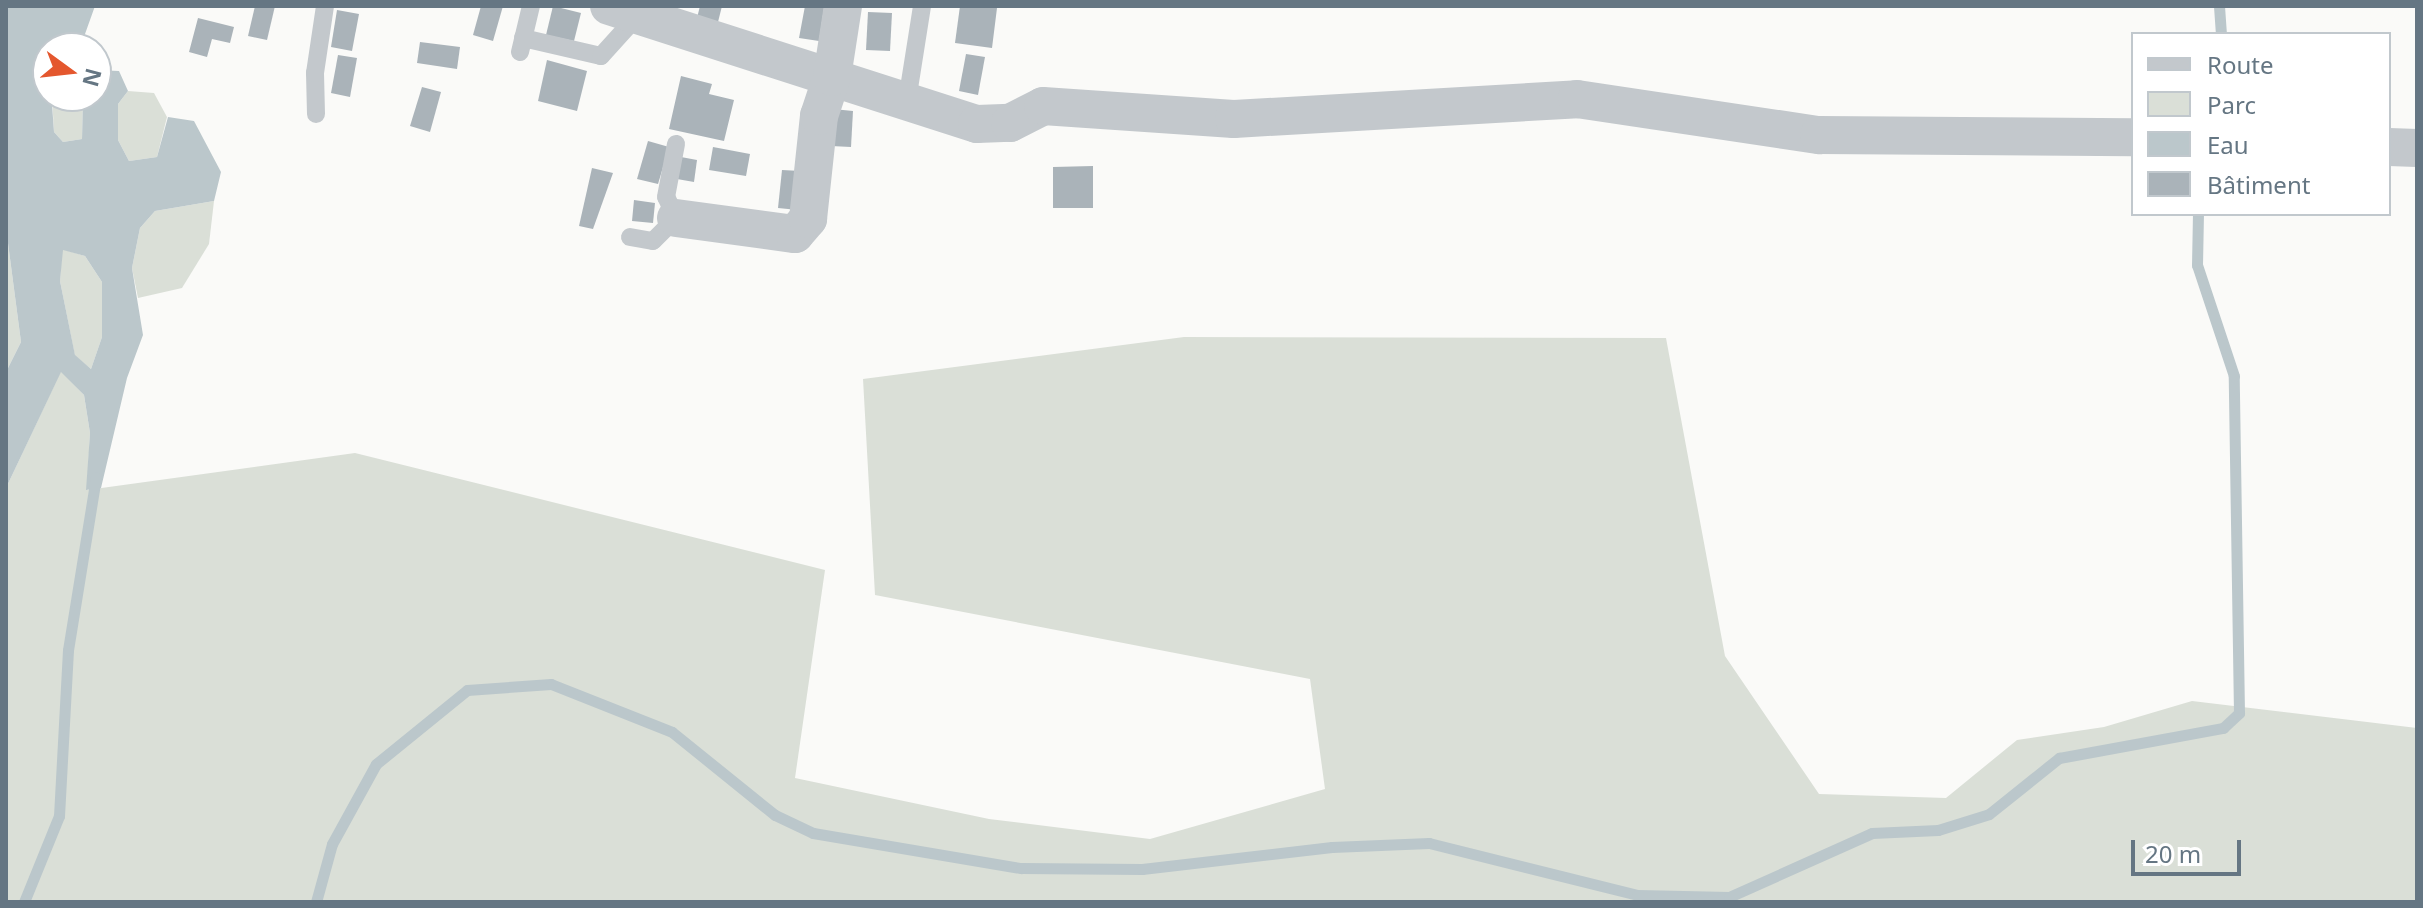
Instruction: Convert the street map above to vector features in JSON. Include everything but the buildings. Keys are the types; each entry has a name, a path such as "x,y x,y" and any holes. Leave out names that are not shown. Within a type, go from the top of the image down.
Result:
{"street":[{"path":"676,218 795,234 808,219 819,116 832,77 843,6"},
{"path":"624,11 977,124 1010,123 1043,106 1234,119 1577,99 1819,135 2131,137"},
{"path":"2391,147 2417,148"}],"lane":[{"path":"316,114 315,73 325,6"},
{"path":"531,6 522,45 601,56 624,11"},
{"path":"907,101 922,6"},
{"path":"630,237 653,241 676,218 666,197 676,144"}],"green space":[{"path":"128,91 154,93 167,117 157,157 129,161 118,140 118,104"},
{"path":"53,112 83,112 82,139 63,142 54,132"},
{"path":"214,201 209,244 182,288 138,298 132,268 140,228 155,211"},
{"path":"6,228 21,342 6,372"},
{"path":"62,249 85,256 102,282 102,337 91,369 75,356 60,281"},
{"path":"1184,337 1666,338 1725,656 1819,794 1946,798 2017,740 2104,727 2192,701 2417,728 2417,902 6,902 6,488 61,371 84,395 90,433 87,490 355,453 825,570 795,778 989,819 1150,839 1325,789 1310,679 875,595 863,379"}],"water":[{"path":"6,6 95,6 86,32 32,32 32,112 53,112 54,132 63,142 82,139 83,112 112,112 112,71 119,71 128,91 118,104 118,140 129,161 157,157 168,117 194,121 221,172 214,201 155,211 140,228 132,268 143,335 127,378 101,488 86,490 90,433 84,395 61,372 6,488 6,372 21,342 6,228","holes":["63,250 85,256 102,282 102,337 91,369 75,355 60,281"]}],"waterway":[{"path":"2219,6 2221,32"},
{"path":"316,902 332,844 376,764 467,690 551,684 672,732 775,815 813,833 1021,868 1142,869 1332,847 1429,843 1637,895 1729,897 1872,833 1938,830 1989,814 2059,758 2223,728 2239,713 2234,376 2197,265 2198,216"},
{"path":"24,902 59,816 68,650 96,477"}]}
